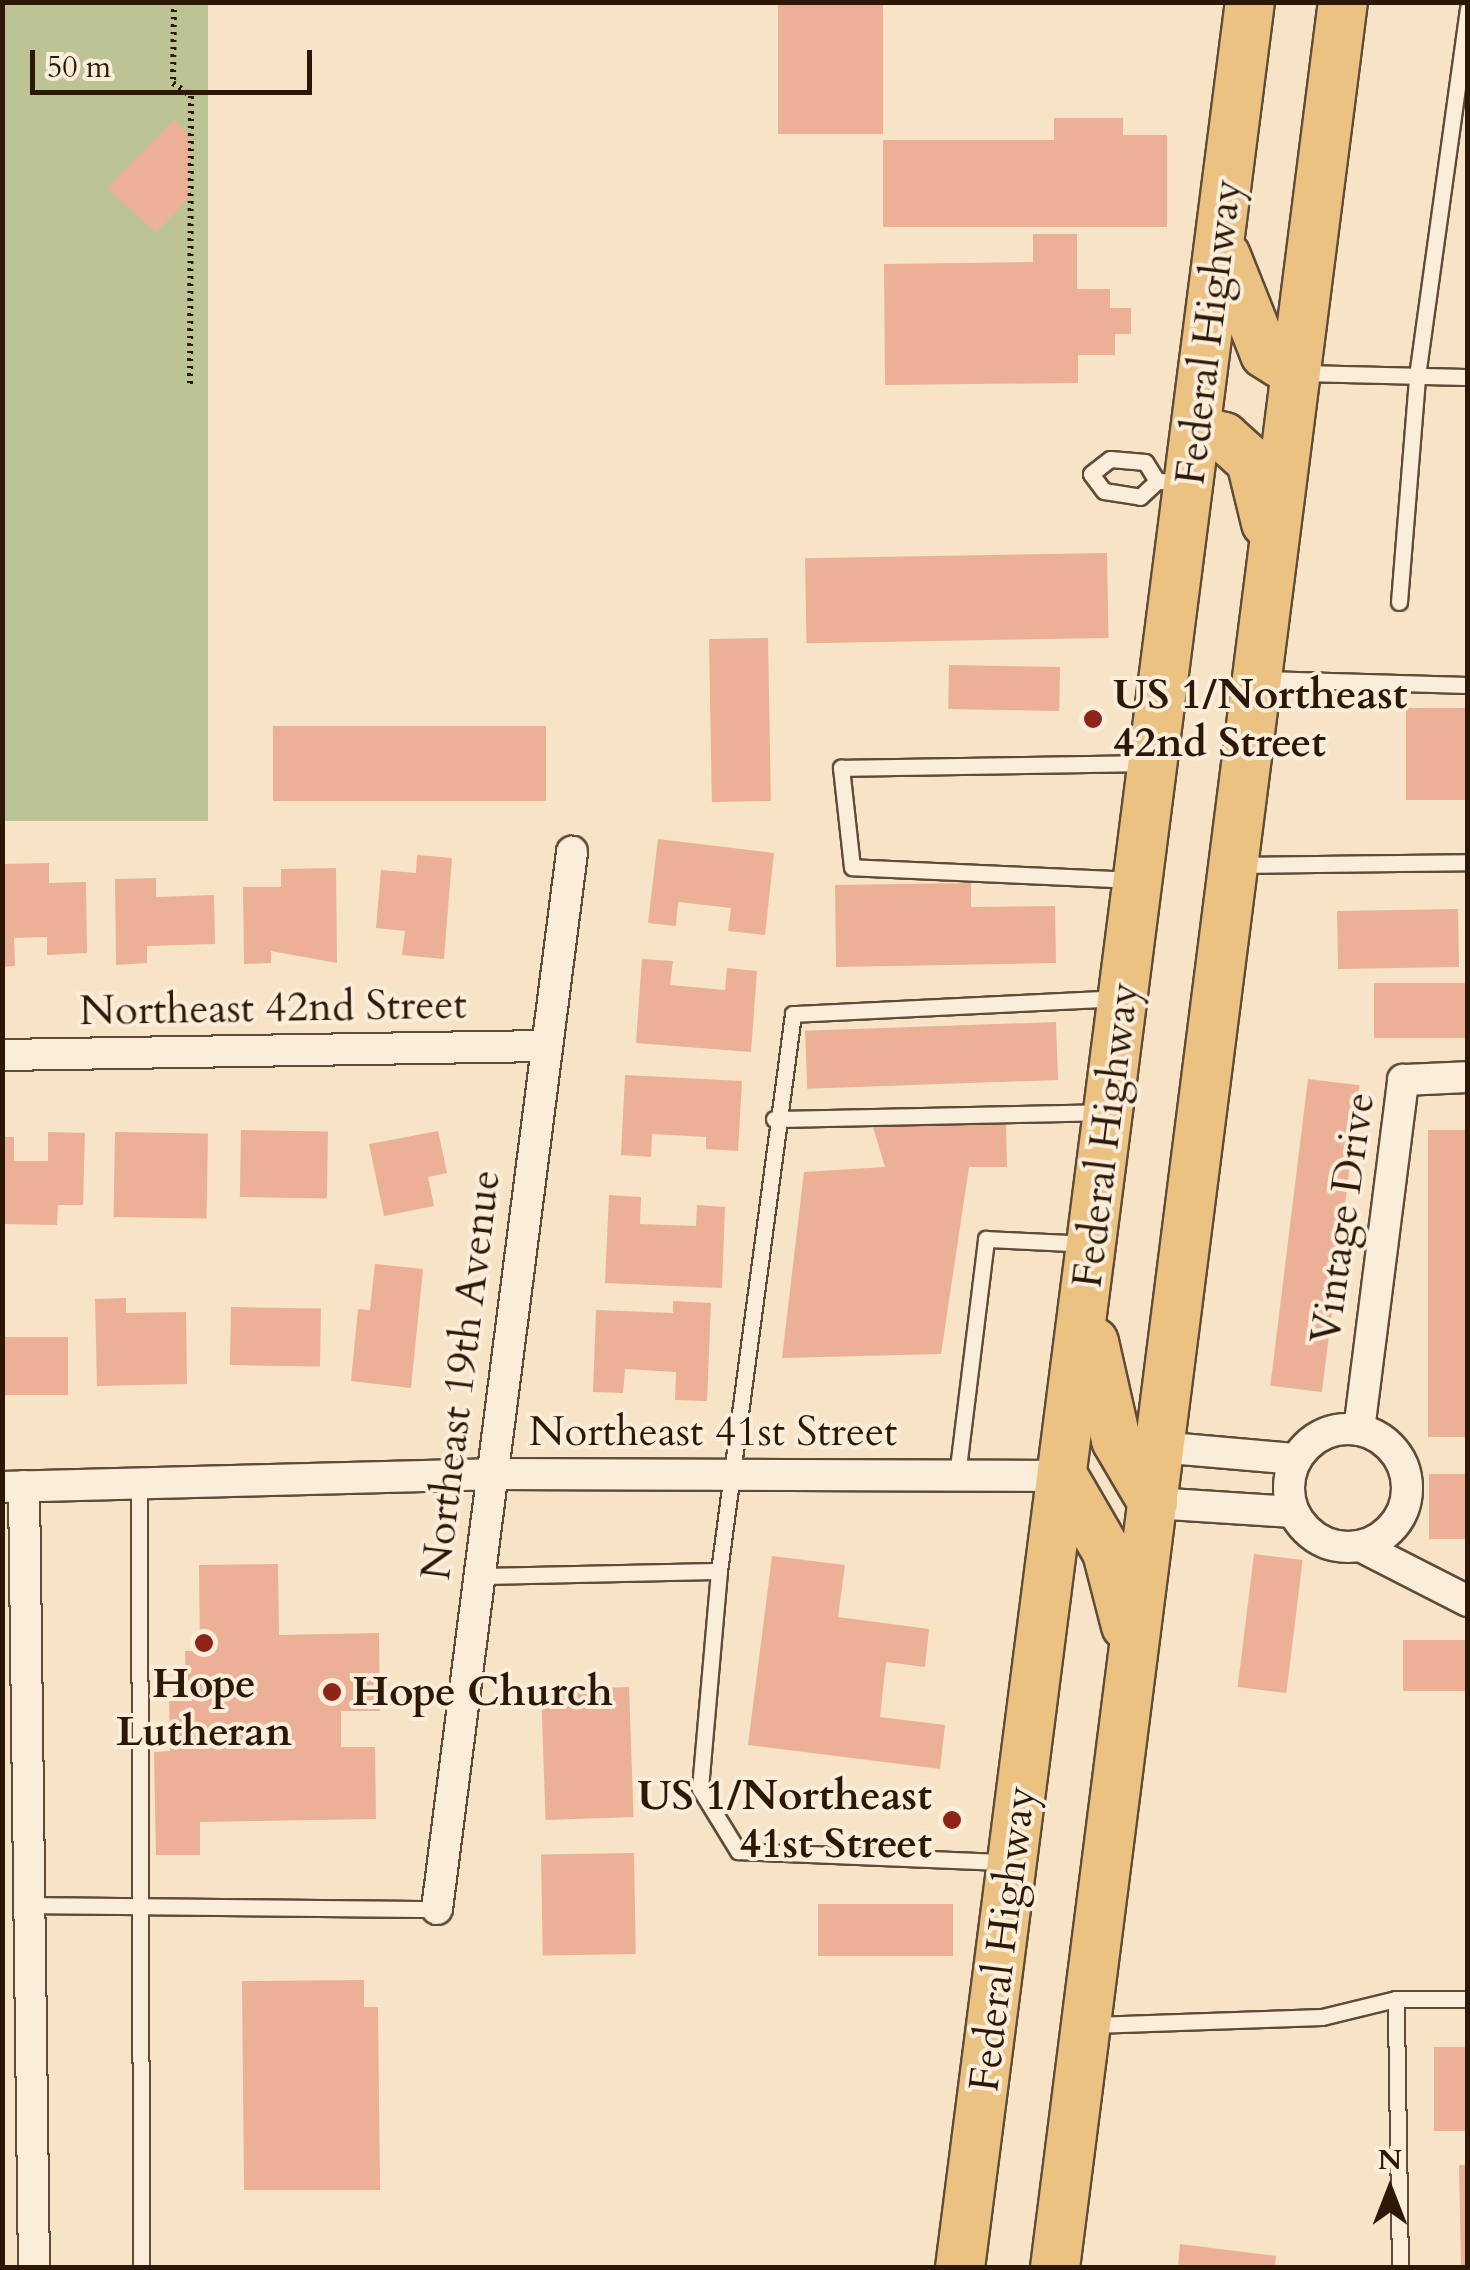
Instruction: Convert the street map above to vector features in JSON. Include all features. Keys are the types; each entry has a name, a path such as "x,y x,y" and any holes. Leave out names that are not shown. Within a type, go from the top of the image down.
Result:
{"main road":[{"name":"Federal Highway","path":"960,2268 1154,763 1173,482 1196,430 1250,2"},
{"path":"1055,2268 1343,2"},
{"path":"1221,238 1241,313 1265,354 1296,373"},
{"path":"1196,430 1224,437 1251,461 1273,550"},
{"path":"1086,1294 1116,1440 1153,1503"},
{"path":"1062,1476 1107,1552 1134,1654"}],"street":[{"name":"Northeast 19th Avenue","path":"437,1909 572,852"},
{"name":"Northeast 42nd Street","path":"2,1055 545,1046"},
{"name":"Vintage Drive","path":"1359,1430 1403,1080 1468,1077"},
{"path":"1362,1546 1396,1524 1408,1486 1392,1448 1359,1430 1323,1434 1296,1458 1293,1512 1314,1538 1362,1546 1468,1601"},
{"path":"1158,1447 1296,1458"},
{"name":"Northeast 41st Street","path":"14,1486 139,1486 492,1474 1062,1476"},
{"path":"14,1486 28,1905 34,2268"},
{"path":"1153,1503 1293,1512"}],"lane":[{"path":"1399,602 1417,376 1468,9"},
{"path":"1296,373 1468,377"},
{"path":"1257,678 1468,685"},
{"path":"1138,880 852,867 841,768 1154,763"},
{"path":"1233,864 1468,862"},
{"path":"1013,1863 738,1852 700,1789 719,1570 774,1118 793,1014 1124,998"},
{"path":"774,1118 1109,1112"},
{"path":"956,1476 986,1238 1092,1244"},
{"path":"139,1486 134,1909 142,2268"},
{"path":"480,1576 719,1570"},
{"path":"28,1905 437,1909"},
{"path":"1396,1999 1400,2268"},
{"path":"1086,2025 1322,2017 1396,1999 1468,1999"}],"path":[{"path":"174,2 173,83 191,96 190,386"}],"green space":[{"path":"3,3 208,3 208,821 3,821"}],"building":[{"path":"778,2 883,2 883,134 778,134"},
{"path":"1054,118 1123,118 1123,135 1167,135 1167,227 883,227 883,140 1054,140"},
{"path":"175,119 190,137 189,198 156,233 107,188"},
{"path":"1033,234 1077,234 1077,289 1110,289 1110,308 1131,308 1131,334 1115,334 1115,355 1078,355 1078,383 885,385 884,264 1033,262"},
{"path":"1107,553 1108,638 807,643 805,558"},
{"path":"768,638 771,801 712,802 709,639"},
{"path":"949,665 1060,667 1059,711 948,709"},
{"path":"1406,708 1468,708 1468,800 1406,800"},
{"path":"273,726 546,726 546,801 273,801"},
{"path":"658,839 774,853 765,935 728,931 731,908 678,902 676,926 648,923"},
{"path":"417,855 452,858 444,959 402,955 405,931 376,928 381,870 416,873"},
{"path":"49,863 49,883 86,882 87,953 47,955 47,937 14,938 15,966 2,967 2,864"},
{"path":"336,868 337,963 271,951 271,963 244,964 243,887 281,887 281,869"},
{"path":"156,878 156,897 214,895 215,944 147,946 147,963 116,965 115,879"},
{"path":"971,883 971,907 1055,906 1056,963 836,967 835,885"},
{"path":"1458,909 1459,967 1338,969 1337,911"},
{"path":"642,959 673,961 670,985 725,990 727,968 757,971 751,1052 636,1043"},
{"path":"1374,983 1468,983 1468,1038 1374,1038"},
{"path":"1056,1022 1058,1080 807,1089 805,1031"},
{"path":"625,1075 742,1081 738,1151 706,1149 706,1137 652,1134 651,1157 621,1155"},
{"path":"1308,1079 1360,1085 1322,1392 1270,1386"},
{"path":"1006,1124 1007,1167 969,1167 941,1354 782,1358 804,1172 885,1167 873,1127"},
{"path":"241,1130 328,1132 327,1199 240,1197"},
{"path":"1428,1130 1468,1130 1468,1437 1428,1437"},
{"path":"438,1131 447,1173 428,1177 434,1206 384,1216 369,1144"},
{"path":"48,1132 85,1133 83,1205 58,1205 57,1225 2,1224 2,1137 14,1137 14,1161 48,1161"},
{"path":"115,1132 208,1134 207,1219 114,1217"},
{"path":"609,1195 641,1197 640,1224 696,1226 697,1205 725,1207 722,1288 605,1283"},
{"path":"375,1264 423,1269 411,1388 351,1381 358,1309 370,1310"},
{"path":"126,1298 126,1313 186,1312 187,1384 97,1386 95,1299"},
{"path":"673,1301 711,1303 707,1401 675,1400 676,1372 625,1369 623,1393 593,1392 596,1310 673,1313"},
{"path":"231,1307 321,1309 320,1367 230,1365"},
{"path":"2,1337 68,1337 68,1395 2,1395"},
{"path":"1429,1474 1468,1474 1468,1539 1429,1539"},
{"path":"1254,1554 1303,1560 1286,1693 1238,1687"},
{"path":"772,1556 845,1565 838,1617 929,1629 925,1667 886,1662 880,1717 945,1725 940,1769 748,1745"},
{"path":"278,1564 279,1635 379,1633 380,1711 341,1711 341,1747 375,1747 376,1819 200,1822 200,1855 156,1855 154,1752 170,1751 169,1697 186,1696 185,1651 200,1651 199,1565"},
{"path":"1403,1640 1468,1640 1468,1691 1403,1691"},
{"path":"629,1687 634,1817 546,1820 541,1690"},
{"path":"634,1853 636,1954 543,1956 541,1855"},
{"path":"818,1904 953,1904 953,1956 818,1956"},
{"path":"364,1980 364,2007 378,2007 380,2190 244,2190 242,1981"},
{"path":"1434,2047 1468,2047 1468,2131 1434,2131"},
{"path":"1459,2165 1468,2165 1468,2268 1461,2268"},
{"path":"1180,2244 1276,2256 1275,2268 1178,2268"}],"place":[{"name":"US 1/Northeast 42nd Street","path":"1093,719"},
{"name":"Hope Lutheran","path":"204,1643"},
{"name":"Hope Church","path":"332,1692"},
{"name":"US 1/Northeast 41st Street","path":"952,1820"}]}
